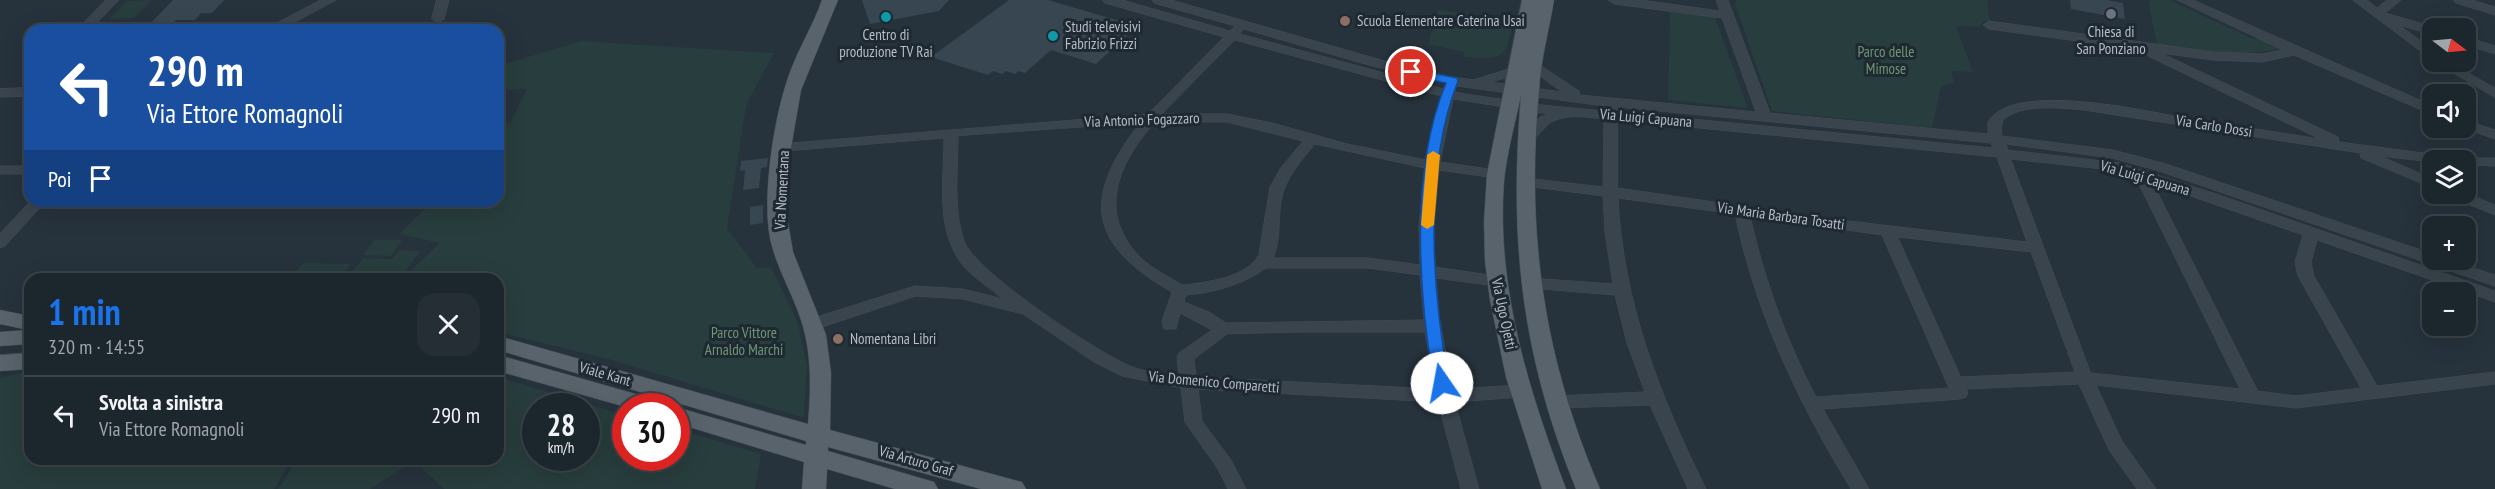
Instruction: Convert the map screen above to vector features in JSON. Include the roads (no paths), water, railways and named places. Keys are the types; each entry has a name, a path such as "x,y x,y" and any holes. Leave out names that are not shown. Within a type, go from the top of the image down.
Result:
{"main road":[{"name":"Via Nomentana","path":"814,489 819,365 813,324 793,280 780,240 778,209 784,147 796,78 822,24 830,0"},
{"path":"1519,114 1526,68 1530,0"},
{"path":"1526,68 1546,0"},
{"name":"Via Ugo Ojetti","path":"1519,114 1496,174 1493,227 1496,280 1521,391 1554,489"},
{"name":"Via Ugo Ojetti","path":"1519,114 1525,182 1529,283 1542,350 1556,402 1571,448 1588,489"},
{"path":"0,317 24,322"},
{"path":"0,339 24,337"},
{"name":"Viale Kant","path":"504,345 817,433"},
{"path":"0,353 24,352"},
{"path":"0,363 24,361"},
{"name":"Viale Kant","path":"504,365 612,395"},
{"path":"690,419 815,456"},
{"name":"Via Arturo Graf","path":"817,433 1014,489"},
{"name":"Via Arturo Graf","path":"815,456 926,489"}],"street":[{"path":"89,24 113,0"},
{"path":"282,24 330,0"},
{"path":"438,19 443,0"},
{"path":"1158,0 1304,55 1450,88 1526,68 1559,86 1584,106"},
{"path":"1614,0 1726,15"},
{"path":"1722,0 1764,116"},
{"path":"2183,0 2422,106"},
{"path":"2359,0 2422,47"},
{"path":"2378,13 2395,0"},
{"path":"2460,0 2495,11"},
{"path":"1116,1 1162,15 1313,45 1411,72 1450,88 1498,117 1584,106"},
{"path":"1162,15 1173,4"},
{"path":"2378,13 2422,27"},
{"path":"1989,25 2239,58 2262,58 2295,51"},
{"path":"1238,30 1150,118 1130,142 1113,175 1107,202 1108,217 1114,232 1133,259 1178,298 1222,329 1431,326"},
{"path":"2476,44 2495,50"},
{"path":"1304,55 1313,45"},
{"path":"2152,47 2148,50 2150,52 2191,73 2422,179"},
{"path":"2458,72 2495,93"},
{"path":"1470,83 1519,114 1568,111"},
{"path":"1450,88 1431,165 1428,273 1431,326 1438,369 1470,489"},
{"path":"0,93 24,89"},
{"path":"1465,98 1545,120 1584,106"},
{"name":"Via Luigi Capuana","path":"1584,106 1764,116 2000,146 2096,163 2202,188 2422,256"},
{"name":"Via Carlo Dossi","path":"2000,146 1994,129 1995,120 2008,110 2025,106 2077,106 2350,148 2422,156"},
{"path":"1611,108 1613,238 1621,290 1636,344 1656,398 1697,489"},
{"name":"Via Luigi Capuana","path":"1611,108 2000,146 2113,154 2311,232 2495,297"},
{"name":"Via Antonio Fogazzaro","path":"784,147 1150,118 1227,118 1267,126 1312,140 1431,165 1496,174"},
{"path":"2476,128 2495,135"},
{"name":"Via Domenico Comparetti","path":"951,132 950,213 957,243 975,268 1026,309 1100,358 1128,372 1151,378 1190,383 1445,396 1521,391"},
{"path":"1263,263 1272,239 1276,190 1312,140"},
{"path":"2000,146 2084,378 2105,428 2147,489"},
{"path":"2476,161 2495,162"},
{"path":"0,170 24,170"},
{"path":"2142,175 2253,398"},
{"name":"Via Maria Barbara Tosatti","path":"1525,182 1888,231 2038,248"},
{"path":"2476,202 2495,210"},
{"path":"0,243 33,207"},
{"path":"1742,212 1762,292 1810,404 1860,489"},
{"path":"1888,231 1957,388"},
{"path":"2311,232 2303,262 2306,276 2372,393"},
{"path":"1170,325 1178,298 1226,283 1247,274 1263,263 1368,263 1428,273 1496,280"},
{"name":"Via Luigi Capuana","path":"2464,270 2495,281"},
{"path":"1529,283 1621,290"},
{"path":"813,324 915,291 963,294 1026,309"},
{"path":"1222,329 1210,341 1181,354 1190,383 1194,422 1225,465 1237,489"},
{"path":"1810,404 1957,388 2084,378 2296,402 2495,378"},
{"path":"1556,402 1656,398"},
{"path":"895,480 903,466 912,460"}],"place":[{"name":"Chiesa di San Ponziano","path":"2111,14"},
{"name":"Centro di produzione TV Rai","path":"886,17"},
{"name":"Scuola Elementare Caterina Usai","path":"1345,21"},
{"name":"Studi televisivi Fabrizio Frizzi","path":"1053,36"},
{"name":"Nomentana Libri","path":"838,339"}],"park label":[{"name":"Parco delle Mimose","path":"1886,60"},
{"name":"Parco Vittore Arnaldo Marchi","path":"744,342"}]}
